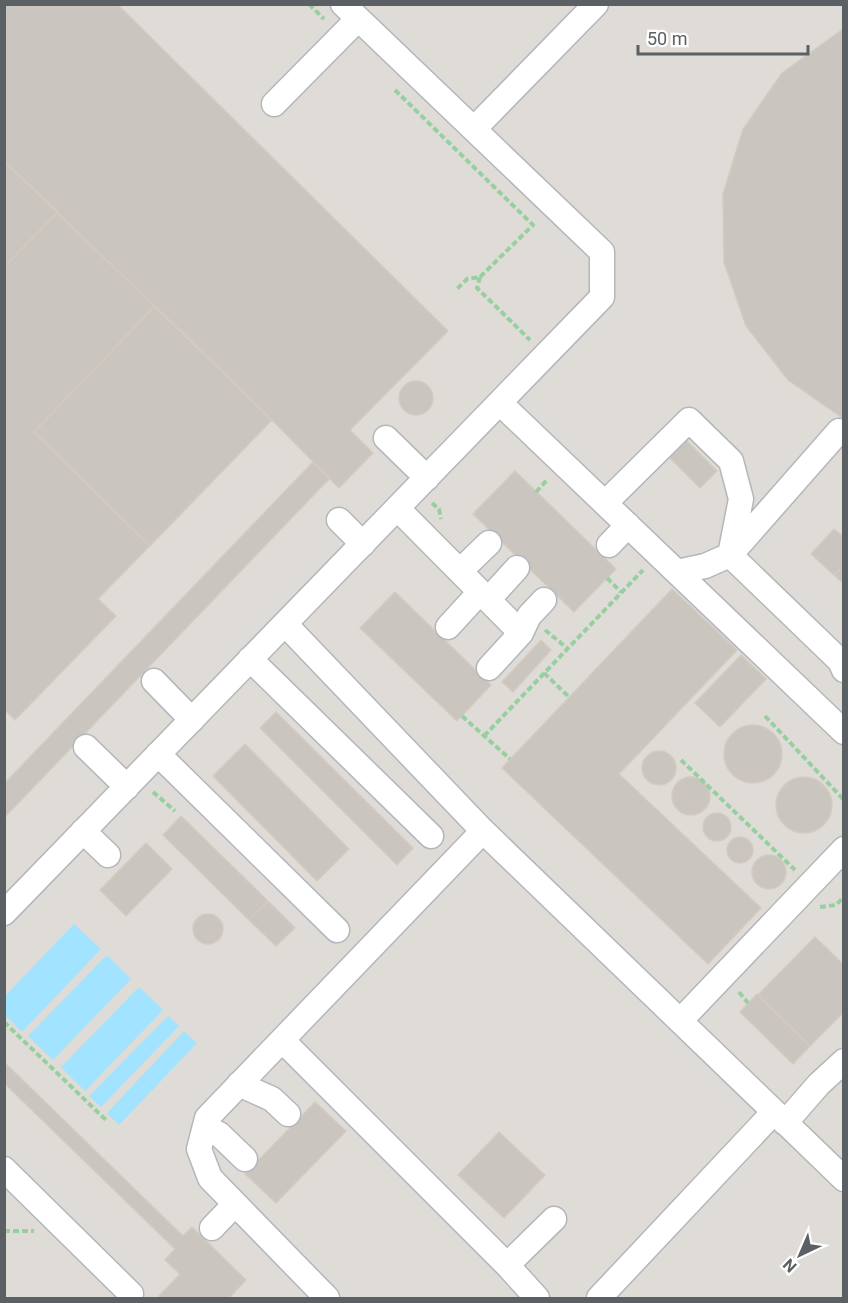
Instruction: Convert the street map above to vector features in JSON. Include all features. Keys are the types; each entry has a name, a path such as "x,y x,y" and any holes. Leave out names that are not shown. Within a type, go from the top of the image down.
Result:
{"lane":[{"path":"474,129 596,4"},
{"path":"4,913 602,297 602,252 351,12 341,36 274,104"},
{"path":"500,403 843,732"},
{"path":"605,503 689,420 731,460 741,499 730,555"},
{"path":"676,572 705,566 730,555 839,431"},
{"path":"386,438 427,478"},
{"path":"398,508 521,633"},
{"path":"339,520 363,544"},
{"path":"609,545 628,525"},
{"path":"460,571 489,543"},
{"path":"730,555 840,661 843,670"},
{"path":"448,627 517,568"},
{"path":"489,668 521,633 529,616 544,600"},
{"path":"285,624 483,831 843,1179"},
{"path":"250,659 431,836"},
{"path":"154,681 192,720"},
{"path":"86,747 132,782"},
{"path":"158,754 337,930"},
{"path":"83,831 108,855"},
{"path":"327,1299 210,1178 199,1149 207,1118 483,831"},
{"path":"680,1021 843,849"},
{"path":"282,1040 507,1265 537,1299"},
{"path":"599,1299 779,1117 843,1061"},
{"path":"239,1084 272,1099 288,1114"},
{"path":"205,1127 219,1134 245,1159"},
{"path":"4,1169 131,1294 130,1299"},
{"path":"212,1228 235,1204"},
{"path":"507,1265 554,1219"}],"path":[{"path":"309,4 341,36"},
{"path":"391,85 533,225 480,277 477,288 546,355"},
{"path":"456,290 467,279 480,277"},
{"path":"484,736 658,554"},
{"path":"607,578 621,592"},
{"path":"544,673 569,697"},
{"path":"462,716 510,759"},
{"path":"765,716 843,800"},
{"path":"681,760 799,874"},
{"path":"132,782 175,811"},
{"path":"4,1022 107,1121"}],"shaded area":[{"path":"5,5 843,5 843,1298 5,1298"}],"water":[{"path":"74,924 101,949 22,1032 5,1015 5,996"},
{"path":"107,955 131,979 53,1060 28,1036"},
{"path":"139,987 163,1010 85,1091 61,1067"},
{"path":"168,1016 179,1026 101,1107 89,1096"},
{"path":"184,1031 197,1043 119,1125 107,1113"}],"building":[{"path":"4,4 117,4 448,331 350,430 373,453 339,488 272,420 4,161"},
{"path":"844,30 844,419 788,380 746,326 724,262 723,194 743,129 782,73"},
{"path":"4,161 58,212 4,267"},
{"path":"4,161 272,420 98,599 116,616 15,720 4,709"},
{"path":"155,306 272,420 150,546 34,432"},
{"path":"416,381 428,386 433,398 428,410 416,415 404,410 399,398 404,386"},
{"path":"685,439 717,471 700,488 668,456"},
{"path":"313,462 330,478 4,818 4,784"},
{"path":"515,471 616,569 574,612 473,514"},
{"path":"834,529 844,537 844,565 834,575 811,554"},
{"path":"844,565 844,584 834,575"},
{"path":"672,589 737,650 619,774 761,908 708,964 502,768"},
{"path":"395,592 491,685 457,721 360,628"},
{"path":"541,640 551,650 513,692 502,682"},
{"path":"741,655 766,679 720,727 695,703"},
{"path":"276,712 413,848 397,865 260,728"},
{"path":"753,725 764,727 777,738 782,754 780,765 769,778 753,783 742,781 729,770 724,754 726,743 737,730"},
{"path":"245,744 349,849 317,881 213,776"},
{"path":"659,751 671,756 676,768 671,780 659,785 647,780 642,768 647,756"},
{"path":"691,777 704,783 710,796 704,809 691,815 678,809 672,796 678,783"},
{"path":"799,777 809,777 824,785 830,794 832,805 830,816 824,825 809,833 799,833 788,828 781,821 776,810 776,800 781,789 788,782"},
{"path":"717,813 727,817 731,827 727,837 717,841 707,837 703,827 707,817"},
{"path":"181,816 268,901 249,920 163,835"},
{"path":"740,837 749,841 753,850 749,859 740,863 731,859 727,850 731,841"},
{"path":"146,843 172,869 126,916 100,890"},
{"path":"769,855 781,860 786,872 781,884 769,889 757,884 752,872 757,860"},
{"path":"268,901 295,928 276,946 249,920"},
{"path":"208,914 219,918 223,929 219,940 208,944 197,940 193,929 197,918"},
{"path":"815,937 844,965 844,1012 810,1046 758,995"},
{"path":"757,994 810,1046 793,1064 740,1012"},
{"path":"4,1062 183,1236 192,1227 246,1280 229,1298 161,1298 159,1296 180,1274 165,1260 175,1249 4,1083"},
{"path":"315,1102 346,1131 276,1203 245,1174"},
{"path":"499,1132 545,1175 504,1218 458,1175"}]}
